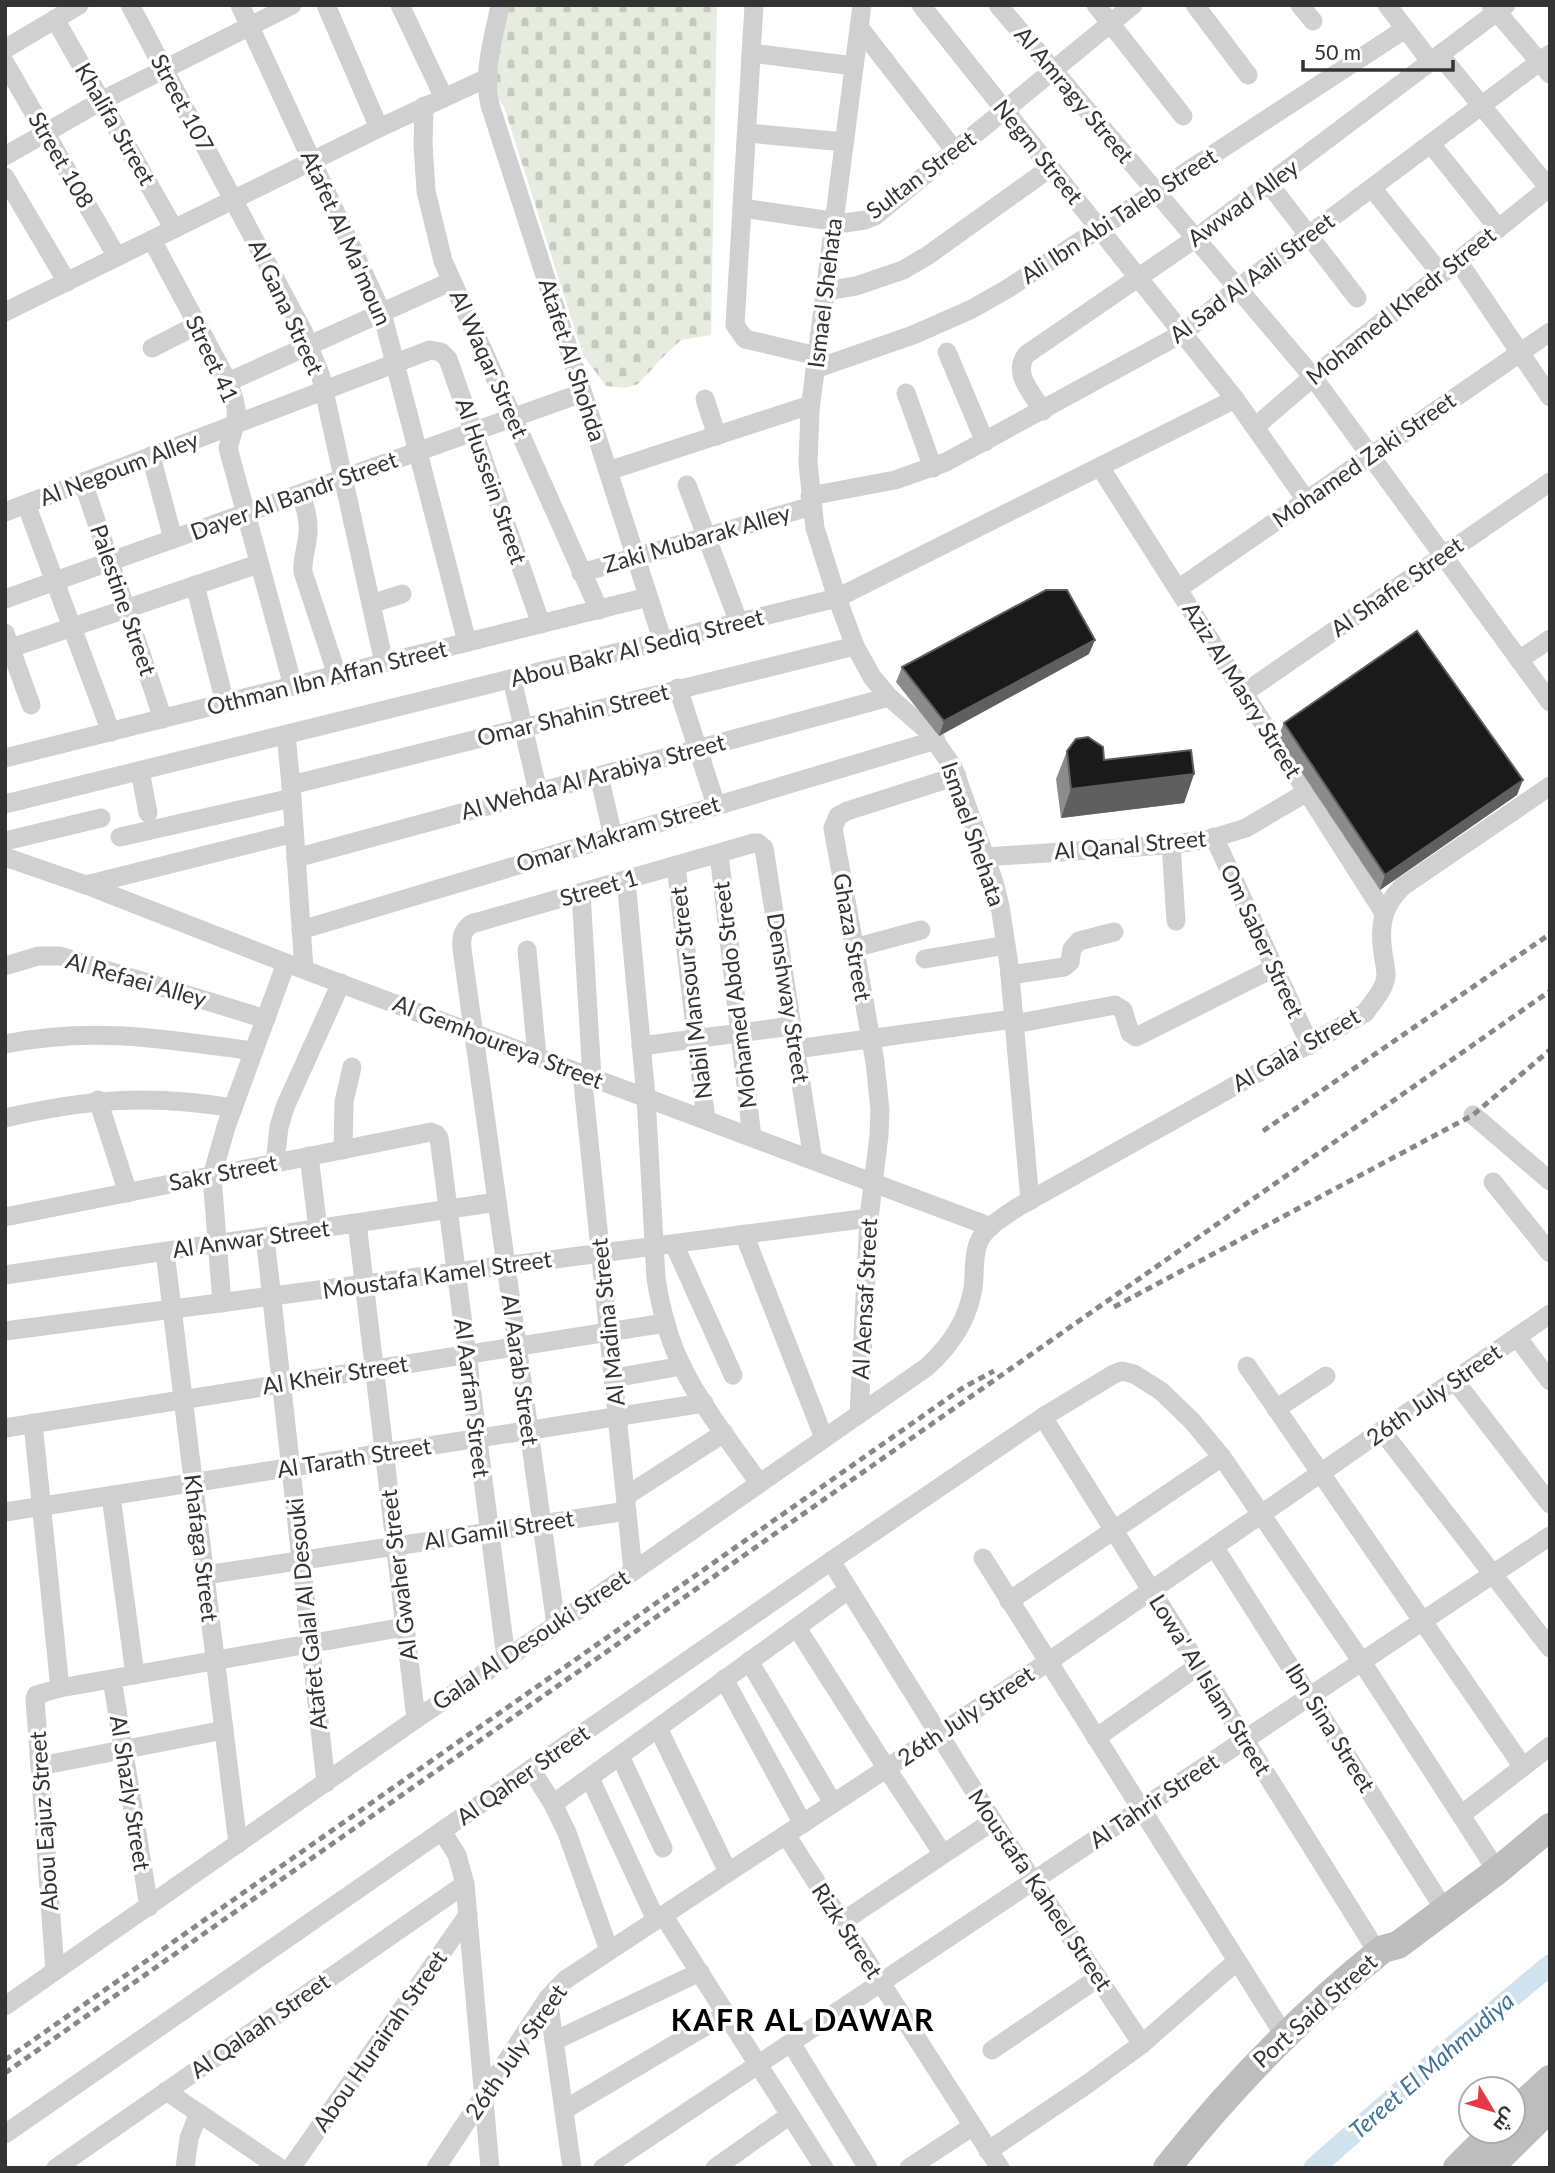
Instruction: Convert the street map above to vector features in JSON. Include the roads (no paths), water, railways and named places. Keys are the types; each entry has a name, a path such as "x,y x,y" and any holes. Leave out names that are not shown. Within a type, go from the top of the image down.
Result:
{"main road":[{"name":"Port Said Street","path":"1167,2168 1241,2080 1284,2035 1383,1949 1398,1945 1497,1871 1550,1827"},
{"path":"1477,2163 1538,2118 1550,2079"},
{"path":"1477,2163 1487,2145"}],"street":[{"path":"5,49 79,5"},
{"name":"Street 107","path":"130,5 234,200"},
{"name":"Atafet Al Ma'moun","path":"240,5 382,313 467,642"},
{"path":"5,156 101,101 292,5"},
{"path":"326,5 379,128"},
{"path":"400,5 444,97"},
{"name":"Atafet Al Shohda","path":"500,5 486,91 663,642"},
{"path":"754,5 735,325 745,339 816,363"},
{"name":"Ismael Shehata","path":"862,5 810,405 808,437 811,501 816,528 837,598 855,646 873,677 889,697 936,740 953,767 985,857 1000,906 1006,944 1030,1201"},
{"name":"Negm Street","path":"921,5 1235,399 1306,500"},
{"name":"Al Amragy Street","path":"998,5 1313,377 1550,702"},
{"path":"1096,5 1183,116"},
{"name":"Sultan Street","path":"742,208 834,221 855,222 875,216 1133,5"},
{"path":"1195,5 1248,75"},
{"path":"1300,5 1313,21"},
{"path":"1387,5 1405,29 1482,106 1549,188"},
{"path":"1498,7 1546,63"},
{"name":"Awwad Alley","path":"1043,411 1020,373 1023,358 1196,238 1435,59 1498,7"},
{"name":"Khalifa Street","path":"55,19 174,229"},
{"path":"859,27 955,151"},
{"name":"Ali Ibn Abi Taleb Street","path":"816,363 913,335 972,309 1100,229 1405,29"},
{"path":"751,53 854,66"},
{"name":"Street 108","path":"5,62 117,257"},
{"name":"Al Sad Al Aali Street","path":"811,501 933,468 1043,411 1183,333 1238,288 1482,106 1546,63"},
{"path":"5,312 424,106 487,78"},
{"name":"Al Waqar Street","path":"424,106 426,191 440,249 599,610"},
{"path":"747,133 844,142"},
{"path":"1431,144 1498,228"},
{"path":"825,291 856,286 903,270 927,256 1050,167"},
{"path":"5,177 67,282"},
{"path":"1269,184 1357,298"},
{"path":"1372,188 1441,274"},
{"name":"Mohamed Khedr Street","path":"1255,427 1313,377 1549,188"},
{"name":"Al Gana Street","path":"234,200 309,345 324,390 384,663"},
{"name":"Street 41","path":"152,240 228,382 236,402 237,424 228,449 293,686"},
{"path":"1458,261 1550,397"},
{"path":"228,382 452,281"},
{"path":"152,348 197,325"},
{"name":"Mohamed Zaki Street","path":"1178,589 1550,332"},
{"name":"Al Negoum Alley","path":"5,512 430,350"},
{"name":"Al Hussein Street","path":"430,350 441,352 448,359 541,624"},
{"path":"947,352 985,442"},
{"name":"Dayer Al Bandr Street","path":"5,599 582,393"},
{"path":"906,393 933,468"},
{"path":"705,399 717,436"},
{"name":"Abou Bakr Al Sediq Street","path":"5,804 837,598 1235,399"},
{"path":"608,471 810,405"},
{"path":"150,456 173,539"},
{"name":"Aziz Al Masry Street","path":"1100,467 1384,913"},
{"name":"Al Shafie Street","path":"1244,693 1550,481"},
{"name":"Palestine Street","path":"83,482 163,719"},
{"path":"687,485 739,623"},
{"path":"301,494 308,522 303,572 337,675"},
{"name":"Zaki Mubarak Alley","path":"581,573 707,536 811,501"},
{"path":"26,504 111,732"},
{"path":"31,705 7,644 72,627 258,564"},
{"path":"195,585 225,703"},
{"path":"371,604 402,594"},
{"name":"Othman Ibn Affan Street","path":"5,758 648,597"},
{"path":"1519,660 1550,639"},
{"name":"Omar Shahin Street","path":"120,837 523,727 855,646"},
{"path":"512,679 538,792"},
{"path":"678,688 716,805"},
{"name":"Al Wehda Al Arabiya Street","path":"296,858 889,697"},
{"path":"222,1303 212,1176 217,1152 265,1019 295,966 301,930 286,734"},
{"name":"Omar Makram Street","path":"301,930 936,740"},
{"path":"140,771 148,813"},
{"path":"599,776 613,836"},
{"name":"Ghaza Street","path":"874,1184 880,1110 878,1086 833,828 842,813 957,776"},
{"path":"1384,913 1389,902 1402,887 1550,786"},
{"name":"Al Qanal Street","path":"985,857 1171,844 1214,837 1247,828 1307,792"},
{"path":"5,841 102,818"},
{"path":"86,885 294,832"},
{"name":"Om Saber Street","path":"1214,837 1310,1045"},
{"name":"Street 1","path":"462,949 461,937 471,924 754,844"},
{"name":"Denshway Street","path":"754,844 764,848 813,1160"},
{"path":"1171,844 1177,922"},
{"name":"Mohamed Abdo Street","path":"719,854 752,1137"},
{"name":"Al Gemhoureya Street","path":"5,857 86,885 991,1227"},
{"name":"Nabil Mansour Street","path":"676,866 706,1120"},
{"path":"626,880 646,1097 656,1279 665,1323 682,1366 759,1483"},
{"name":"Al Madina Street","path":"581,893 587,1075 601,1253 634,1571"},
{"name":"Al Gala' Street","path":"991,1227 1030,1201 1365,1013 1383,987 1386,974 1380,935 1384,913"},
{"path":"854,948 921,930"},
{"path":"1010,975 1063,967 1070,962 1072,950 1079,941 1114,932"},
{"path":"925,959 1006,944"},
{"name":"Al Aarab Street","path":"462,949 556,1625"},
{"path":"527,950 537,1056"},
{"name":"Al Refaei Alley","path":"5,966 38,956 61,956 265,1019"},
{"path":"796,1049 1115,1005 1123,1010 1130,1032 1136,1037 1275,968"},
{"path":"275,1163 279,1127 285,1107 341,983"},
{"path":"641,1046 792,1026"},
{"path":"5,1044 50,1036 119,1034 253,1051"},
{"path":"343,1150 344,1102 352,1067"},
{"path":"5,1118 54,1106 98,1100 162,1099 233,1108"},
{"path":"98,1100 128,1193"},
{"path":"1473,1115 1550,1181"},
{"name":"Sakr Street","path":"5,1217 431,1132 439,1138"},
{"name":"Al Aarfan Street","path":"439,1138 506,1658"},
{"path":"309,1156 318,1229"},
{"path":"1493,1182 1550,1253"},
{"name":"Al Aensaf Street","path":"859,1414 869,1218 874,1184"},
{"name":"Al Anwar Street","path":"5,1275 497,1202"},
{"name":"Moustafa Kamel Street","path":"5,1331 869,1218"},
{"name":"Al Gwaher Street","path":"357,1223 416,1719"},
{"name":"Galal Al Desouki Street","path":"5,2006 927,1367 951,1341 961,1325 972,1290 978,1242 991,1227"},
{"path":"744,1234 824,1438"},
{"name":"Atafet Galal Al Desouki","path":"265,1237 326,1783"},
{"path":"674,1244 733,1375"},
{"name":"Khafaga Street","path":"165,1252 239,1844"},
{"name":"26th July Street","path":"436,2168 548,1998 565,1980 938,1736 1152,1592 1550,1314"},
{"name":"Al Kheir Street","path":"5,1428 665,1323"},
{"path":"1517,1337 1550,1381"},
{"path":"614,1378 682,1366"},
{"path":"1247,1366 1523,1767"},
{"name":"Al Qaher Street","path":"5,2134 831,1562 1043,1417 1114,1374 1122,1371 1134,1374 1161,1391 1192,1421 1222,1457"},
{"path":"1276,1409 1326,1376"},
{"path":"1455,1381 1550,1504"},
{"name":"Al Tarath Street","path":"5,1512 704,1403"},
{"name":"Lowa' Al Islam Street","path":"1043,1417 1378,1953"},
{"path":"33,1423 60,1688 404,1628"},
{"path":"1382,1431 1550,1648"},
{"name":"Al Gamil Street","path":"205,1574 489,1532 626,1503 724,1433"},
{"path":"1009,1601 1222,1457 1362,1662 1497,1871"},
{"path":"111,1496 135,1675"},
{"name":"Al Tahrir Street","path":"603,2168 1550,1536"},
{"name":"Ibn Sina Street","path":"1215,1548 1444,1909"},
{"path":"983,1558 1284,2035"},
{"name":"Moustafa Kaheel Street","path":"831,1562 938,1736 1142,2043"},
{"name":"Al Qaher Street","path":"553,1804 848,1590"},
{"path":"797,1628 943,1854"},
{"path":"749,1661 833,1803"},
{"path":"1096,1738 1198,1666"},
{"name":"Al Shazly Street","path":"112,1679 149,1907"},
{"path":"724,1679 803,1824"},
{"name":"Abou Eajuz Street","path":"55,1971 35,1698 38,1694 60,1688"},
{"path":"658,1728 728,1872"},
{"path":"40,1766 224,1730"},
{"path":"1461,1815 1550,1746"},
{"path":"620,1756 663,1848"},
{"path":"531,1769 567,1833 609,1950"},
{"path":"590,1778 659,1917 700,1972 823,2167"},
{"path":"842,1922 993,1821"},
{"path":"442,1831 457,1856 465,1884 490,2168"},
{"name":"Rizk Street","path":"786,1835 1000,2168"},
{"name":"Al Qalaah Street","path":"56,2168 465,1884"},
{"name":"Abou Hurairah Street","path":"291,2168 468,1915"},
{"path":"988,2151 1086,2085 1142,2043 1237,1961"},
{"path":"554,2042 700,1972"},
{"path":"992,2049 1098,1978"},
{"path":"548,1998 572,2168"},
{"path":"564,2110 726,2014"},
{"path":"791,2043 868,2168"},
{"path":"166,2091 280,2168"},
{"path":"185,2168 189,2138 199,2113"},
{"path":"715,2168 790,2115"},
{"path":"909,2168 973,2126"}],"waterway":[{"name":"Tereet El Mahmudiya","path":"1314,2168 1550,1965"}],"railway":[{"path":"1263,1131 1550,934"},
{"path":"5,2073 1550,991"},
{"path":"1114,1307 1473,1115 1550,1050"},
{"path":"5,2060 964,1387 994,1371"}],"district":[{"name":"KAFR AL DAWAR","path":"803,2021"}]}
